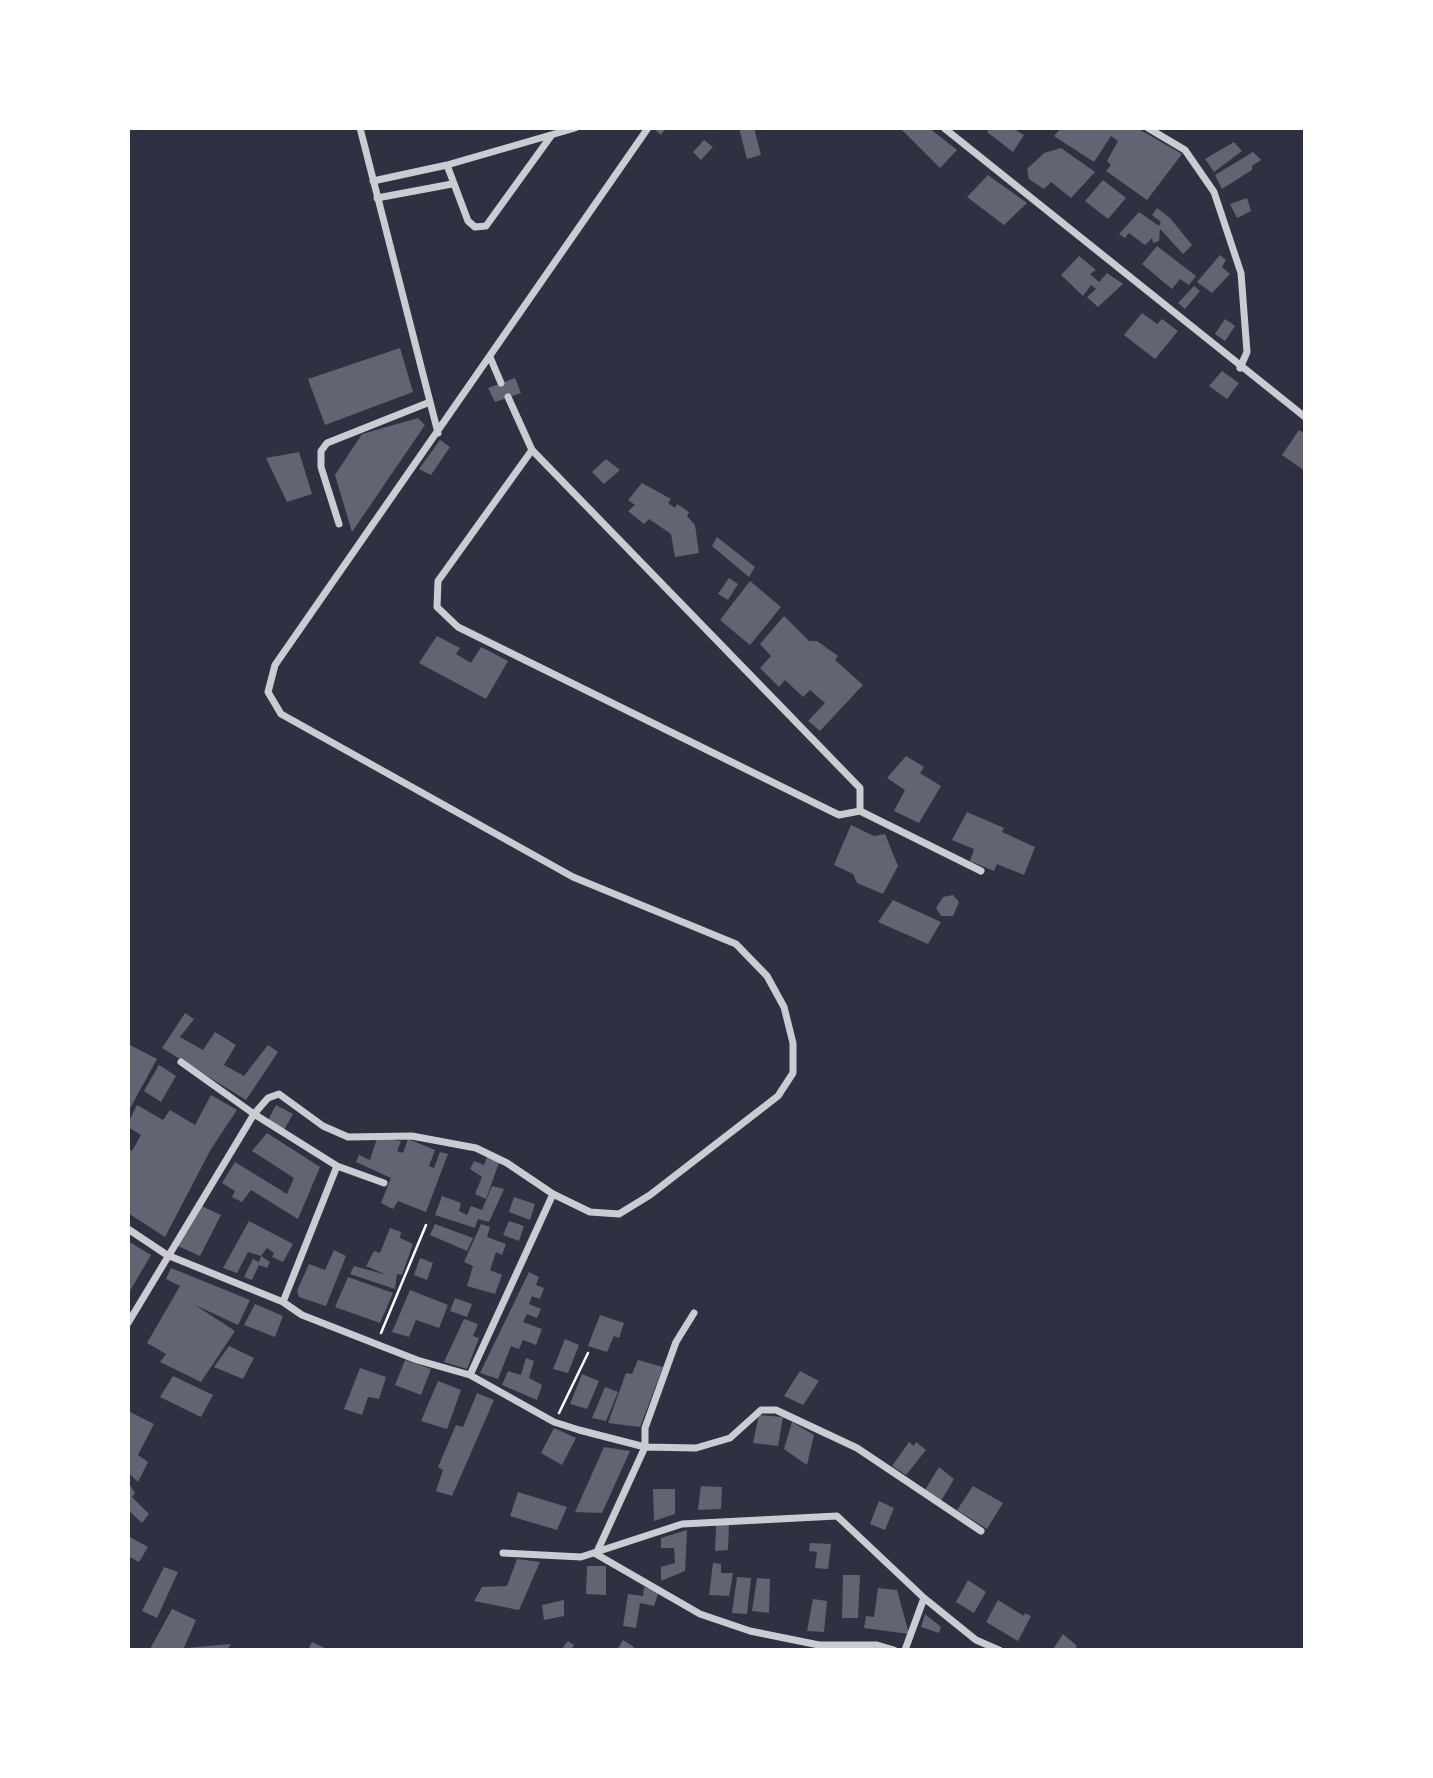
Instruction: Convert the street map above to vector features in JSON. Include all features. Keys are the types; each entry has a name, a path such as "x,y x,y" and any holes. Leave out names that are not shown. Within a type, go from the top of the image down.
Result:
{"street":[{"path":"359,128 438,433"},
{"path":"373,181 447,165 575,128"},
{"path":"128,1323 254,1114 268,1098 279,1094 323,1126 348,1136 412,1136 476,1148 508,1163 553,1194 590,1212 619,1214 650,1195 778,1096 793,1073 793,1043 784,1007 767,976 736,944 573,877 281,714 268,692 275,664 648,128"},
{"path":"944,128 1240,368 1305,417"},
{"path":"1148,128 1185,150 1214,192 1241,273 1247,352 1240,368"},
{"path":"447,165 468,221 475,227 486,226 551,136"},
{"path":"377,198 453,184"},
{"path":"490,357 502,383"},
{"path":"508,397 532,450 860,788 860,811"},
{"path":"339,524 321,467 321,451 327,443 430,402"},
{"path":"532,450 439,581 437,607 458,627 839,816 860,811 981,872"},
{"path":"181,1062 254,1114 337,1166 384,1184"},
{"path":"283,1302 337,1166"},
{"path":"470,1375 553,1194"},
{"path":"128,1228 167,1255 283,1302 302,1315 417,1360 470,1375 554,1422 645,1447 696,1448 730,1438 761,1410 776,1410 857,1448 981,1531"},
{"path":"596,1554 645,1447 645,1428 676,1342 694,1313"},
{"path":"503,1553 581,1558 682,1524 837,1516 924,1598 976,1640 999,1650"},
{"path":"596,1554 700,1614 750,1631 819,1645 877,1645 894,1650"},
{"path":"905,1650 924,1598"}],"path":[{"path":"377,1343 426,1225"},
{"path":"554,1422 589,1353"}],"building":[{"path":"656,128 666,128 661,135"},
{"path":"739,128 754,128 761,155 747,159"},
{"path":"929,128 957,150 940,168 902,130"},
{"path":"990,128 1012,128 1024,135 1013,152 987,132"},
{"path":"1061,128 1137,128 1182,154 1147,200 1106,171 1111,165 1107,161 1118,141 1111,136 1094,162 1054,136"},
{"path":"704,140 713,147 701,160 693,152"},
{"path":"1234,142 1242,151 1214,172 1205,159"},
{"path":"1061,148 1095,172 1071,198 1051,182 1044,189 1029,179 1027,169 1044,153"},
{"path":"1253,152 1261,160 1252,166 1252,170 1222,189 1215,175"},
{"path":"988,175 1027,203 1004,225 967,197"},
{"path":"1103,180 1126,198 1108,219 1085,201"},
{"path":"1247,198 1251,211 1237,218 1230,204"},
{"path":"1157,208 1170,218 1192,245 1183,254 1160,229 1159,241 1153,243 1152,238 1145,245 1129,233 1125,238 1119,234 1139,212 1159,226 1161,222 1152,215"},
{"path":"1157,246 1196,276 1189,285 1180,279 1172,289 1142,264"},
{"path":"1220,255 1226,260 1222,267 1230,274 1212,293 1197,282"},
{"path":"1079,256 1096,270 1090,274 1099,282 1107,273 1123,284 1098,307 1087,297 1096,289 1091,285 1083,296 1061,275"},
{"path":"1194,286 1200,291 1185,309 1178,303"},
{"path":"1142,313 1157,324 1162,319 1178,331 1155,359 1124,335"},
{"path":"1225,319 1235,326 1225,341 1215,334"},
{"path":"400,348 413,392 325,425 308,379"},
{"path":"1222,371 1239,383 1227,399 1209,386"},
{"path":"515,378 521,393 495,402 488,388"},
{"path":"418,418 425,425 352,532 335,475 362,434"},
{"path":"1299,430 1305,434 1305,471 1282,455"},
{"path":"440,440 450,447 431,475 419,469"},
{"path":"299,452 312,494 287,502 266,458"},
{"path":"606,459 620,470 604,484 592,472"},
{"path":"642,483 671,499 668,503 675,508 677,504 689,512 687,516 695,525 699,553 675,557 671,534 649,519 644,524 628,511 635,505 628,500"},
{"path":"717,537 755,567 749,577 712,546"},
{"path":"729,578 738,584 728,600 718,594"},
{"path":"750,581 781,607 750,645 720,620"},
{"path":"784,616 809,641 817,641 838,656 835,660 863,685 820,731 808,721 825,703 810,690 803,697 785,680 779,687 760,668 771,656 760,644"},
{"path":"437,636 460,648 456,654 471,663 481,647 508,661 486,699 419,663"},
{"path":"906,756 924,767 920,773 941,786 919,823 894,811 905,790 887,778"},
{"path":"967,812 1004,828 1002,832 1035,847 1024,875 997,864 994,871 970,861 974,849 952,840"},
{"path":"851,825 874,836 885,834 898,866 883,894 857,883 853,874 834,865"},
{"path":"953,895 959,902 953,916 941,916 936,908 943,897"},
{"path":"893,900 941,922 928,944 878,922"},
{"path":"185,1013 194,1019 180,1037 203,1050 215,1032 236,1045 224,1065 244,1076 268,1045 278,1052 246,1100 162,1048"},
{"path":"128,1044 157,1059 128,1112"},
{"path":"159,1065 176,1076 161,1102 144,1091"},
{"path":"211,1095 237,1110 211,1149 165,1237 128,1213 128,1148 132,1151 141,1135 128,1127 128,1123 137,1105 163,1120 170,1110 195,1125"},
{"path":"276,1105 293,1114 284,1130 268,1120"},
{"path":"267,1133 320,1167 298,1219 251,1190 242,1202 232,1197 235,1191 222,1183 235,1162 287,1194 294,1178 252,1151"},
{"path":"377,1138 401,1141 397,1151 403,1153 408,1139 435,1150 429,1166 434,1168 440,1152 448,1154 426,1212 398,1201 393,1209 381,1203 391,1178 356,1162 359,1155 370,1160"},
{"path":"488,1155 500,1160 486,1199 475,1194 482,1177 470,1169 474,1161 484,1165"},
{"path":"492,1186 504,1189 489,1222 478,1219 475,1228 435,1215 442,1196 461,1203 459,1211 467,1215 471,1206 482,1210"},
{"path":"514,1197 535,1204 530,1220 509,1212"},
{"path":"199,1205 221,1215 200,1256 178,1246"},
{"path":"249,1221 293,1244 283,1262 272,1257 274,1253 267,1248 261,1256 248,1252 237,1273 223,1268"},
{"path":"509,1221 524,1226 519,1241 503,1235"},
{"path":"435,1224 473,1238 467,1251 430,1235"},
{"path":"481,1224 490,1227 487,1237 506,1244 502,1255 496,1252 490,1270 502,1275 495,1294 467,1286 473,1266 464,1262"},
{"path":"390,1228 401,1232 400,1238 413,1244 402,1275 397,1274 395,1289 350,1274 354,1266 387,1275 366,1266 374,1251 380,1253"},
{"path":"128,1241 151,1255 128,1294"},
{"path":"334,1250 346,1256 326,1306 299,1297 297,1291 309,1264 325,1270"},
{"path":"261,1256 270,1262 267,1268 259,1265 252,1280 244,1277 253,1259 259,1262"},
{"path":"420,1258 433,1263 427,1280 414,1275"},
{"path":"171,1268 250,1300 238,1325 195,1305 235,1331 201,1382 160,1362 166,1354 147,1343 180,1286 166,1279"},
{"path":"529,1272 539,1277 536,1285 544,1288 540,1299 532,1296 529,1304 541,1309 537,1318 527,1314 523,1322 542,1329 536,1345 523,1340 519,1349 511,1346 498,1379 480,1373"},
{"path":"348,1277 393,1293 380,1323 335,1307"},
{"path":"410,1290 448,1305 439,1328 416,1320 409,1337 392,1332"},
{"path":"455,1298 472,1304 467,1317 450,1311"},
{"path":"255,1304 283,1316 275,1337 244,1325"},
{"path":"600,1315 624,1323 619,1338 614,1336 607,1352 588,1346"},
{"path":"464,1319 478,1324 473,1336 479,1338 467,1369 444,1362"},
{"path":"565,1339 579,1345 568,1373 553,1369"},
{"path":"229,1346 254,1358 243,1379 214,1367"},
{"path":"526,1358 534,1361 529,1378 542,1385 537,1400 502,1385 508,1371 521,1375"},
{"path":"405,1360 431,1369 421,1395 395,1385"},
{"path":"638,1360 663,1367 640,1427 608,1423 626,1373 632,1374"},
{"path":"360,1368 386,1377 379,1399 368,1397 362,1415 344,1409"},
{"path":"800,1371 819,1381 803,1405 784,1396"},
{"path":"582,1374 599,1381 587,1409 570,1404"},
{"path":"173,1376 213,1395 201,1417 160,1397"},
{"path":"438,1381 461,1390 447,1429 421,1421"},
{"path":"605,1387 618,1392 606,1421 592,1418"},
{"path":"477,1393 494,1400 452,1496 436,1491 443,1470 438,1467 456,1425 463,1427"},
{"path":"128,1411 154,1424 138,1455 148,1462 138,1482 128,1472"},
{"path":"759,1415 783,1417 778,1446 753,1443"},
{"path":"792,1422 814,1435 807,1465 784,1449"},
{"path":"554,1428 576,1438 562,1465 541,1453"},
{"path":"909,1442 914,1446 916,1442 926,1450 906,1475 892,1466"},
{"path":"604,1447 630,1451 602,1513 575,1512"},
{"path":"939,1467 954,1479 941,1501 925,1490"},
{"path":"128,1482 135,1493 132,1497 149,1514 142,1523 128,1510"},
{"path":"701,1486 722,1487 721,1509 698,1510"},
{"path":"973,1486 1003,1503 987,1529 957,1510"},
{"path":"653,1489 675,1489 675,1514 654,1521"},
{"path":"518,1492 567,1507 557,1530 510,1516"},
{"path":"879,1501 894,1508 885,1530 870,1524"},
{"path":"729,1524 728,1550 715,1551 716,1525"},
{"path":"687,1530 685,1571 661,1581 661,1567 675,1563 674,1548 661,1548 661,1538"},
{"path":"128,1536 148,1547 139,1562 128,1556"},
{"path":"810,1543 831,1544 828,1569 815,1568 817,1552 809,1551"},
{"path":"517,1559 540,1562 519,1610 474,1601 482,1587 507,1586"},
{"path":"713,1563 721,1564 721,1573 733,1573 729,1596 709,1595"},
{"path":"587,1566 606,1566 606,1595 586,1594"},
{"path":"164,1567 178,1572 157,1618 142,1611"},
{"path":"843,1575 860,1575 858,1618 842,1618"},
{"path":"737,1577 751,1578 747,1614 732,1613"},
{"path":"757,1578 770,1579 769,1613 752,1611"},
{"path":"968,1580 986,1592 974,1613 956,1602"},
{"path":"644,1587 659,1591 654,1606 640,1603 636,1628 623,1626 628,1594 643,1596"},
{"path":"878,1588 897,1590 909,1634 864,1628 866,1616 874,1617"},
{"path":"813,1599 827,1601 824,1632 807,1631"},
{"path":"564,1600 564,1616 544,1620 542,1605"},
{"path":"998,1600 1024,1616 1025,1613 1031,1616 1018,1641 986,1622"},
{"path":"172,1609 196,1620 183,1650 150,1649"},
{"path":"925,1614 941,1627 939,1633 921,1627"},
{"path":"1063,1634 1077,1646 1074,1650 1053,1649"},
{"path":"623,1640 634,1647 632,1650 617,1650"},
{"path":"568,1641 574,1645 571,1650 561,1650"},
{"path":"312,1642 329,1650 308,1650"},
{"path":"231,1644 227,1650 186,1650 186,1648"}]}
